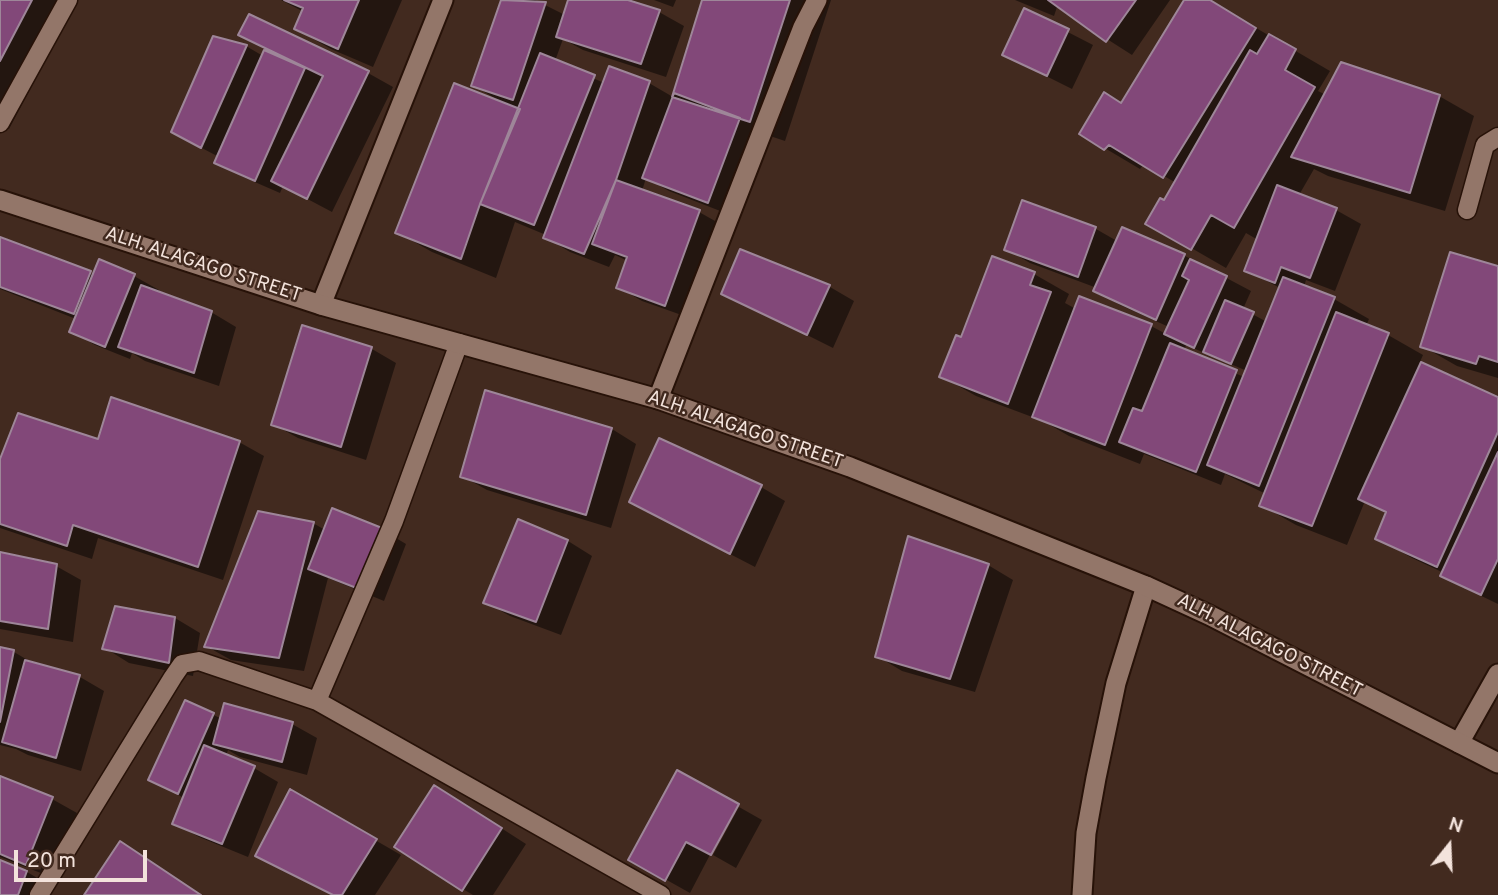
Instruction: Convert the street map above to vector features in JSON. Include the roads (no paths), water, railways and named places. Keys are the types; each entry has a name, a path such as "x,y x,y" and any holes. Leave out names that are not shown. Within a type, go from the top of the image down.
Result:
{"main road":[{"path":"321,305 443,0"},
{"path":"658,399 803,27 817,0"},
{"name":"ALH. ALAGAGO STREET","path":"0,200 321,305 658,399 850,467 1146,586 1209,615 1498,764"},
{"path":"1082,895 1086,833 1099,765 1116,683 1146,586"},
{"path":"1459,743 1498,674"}],"lane":[{"path":"0,122 68,0"},
{"path":"1467,210 1485,145 1498,137"},
{"path":"317,701 394,521 459,343"},
{"path":"39,895 182,664 199,661 317,701 661,895"}]}
